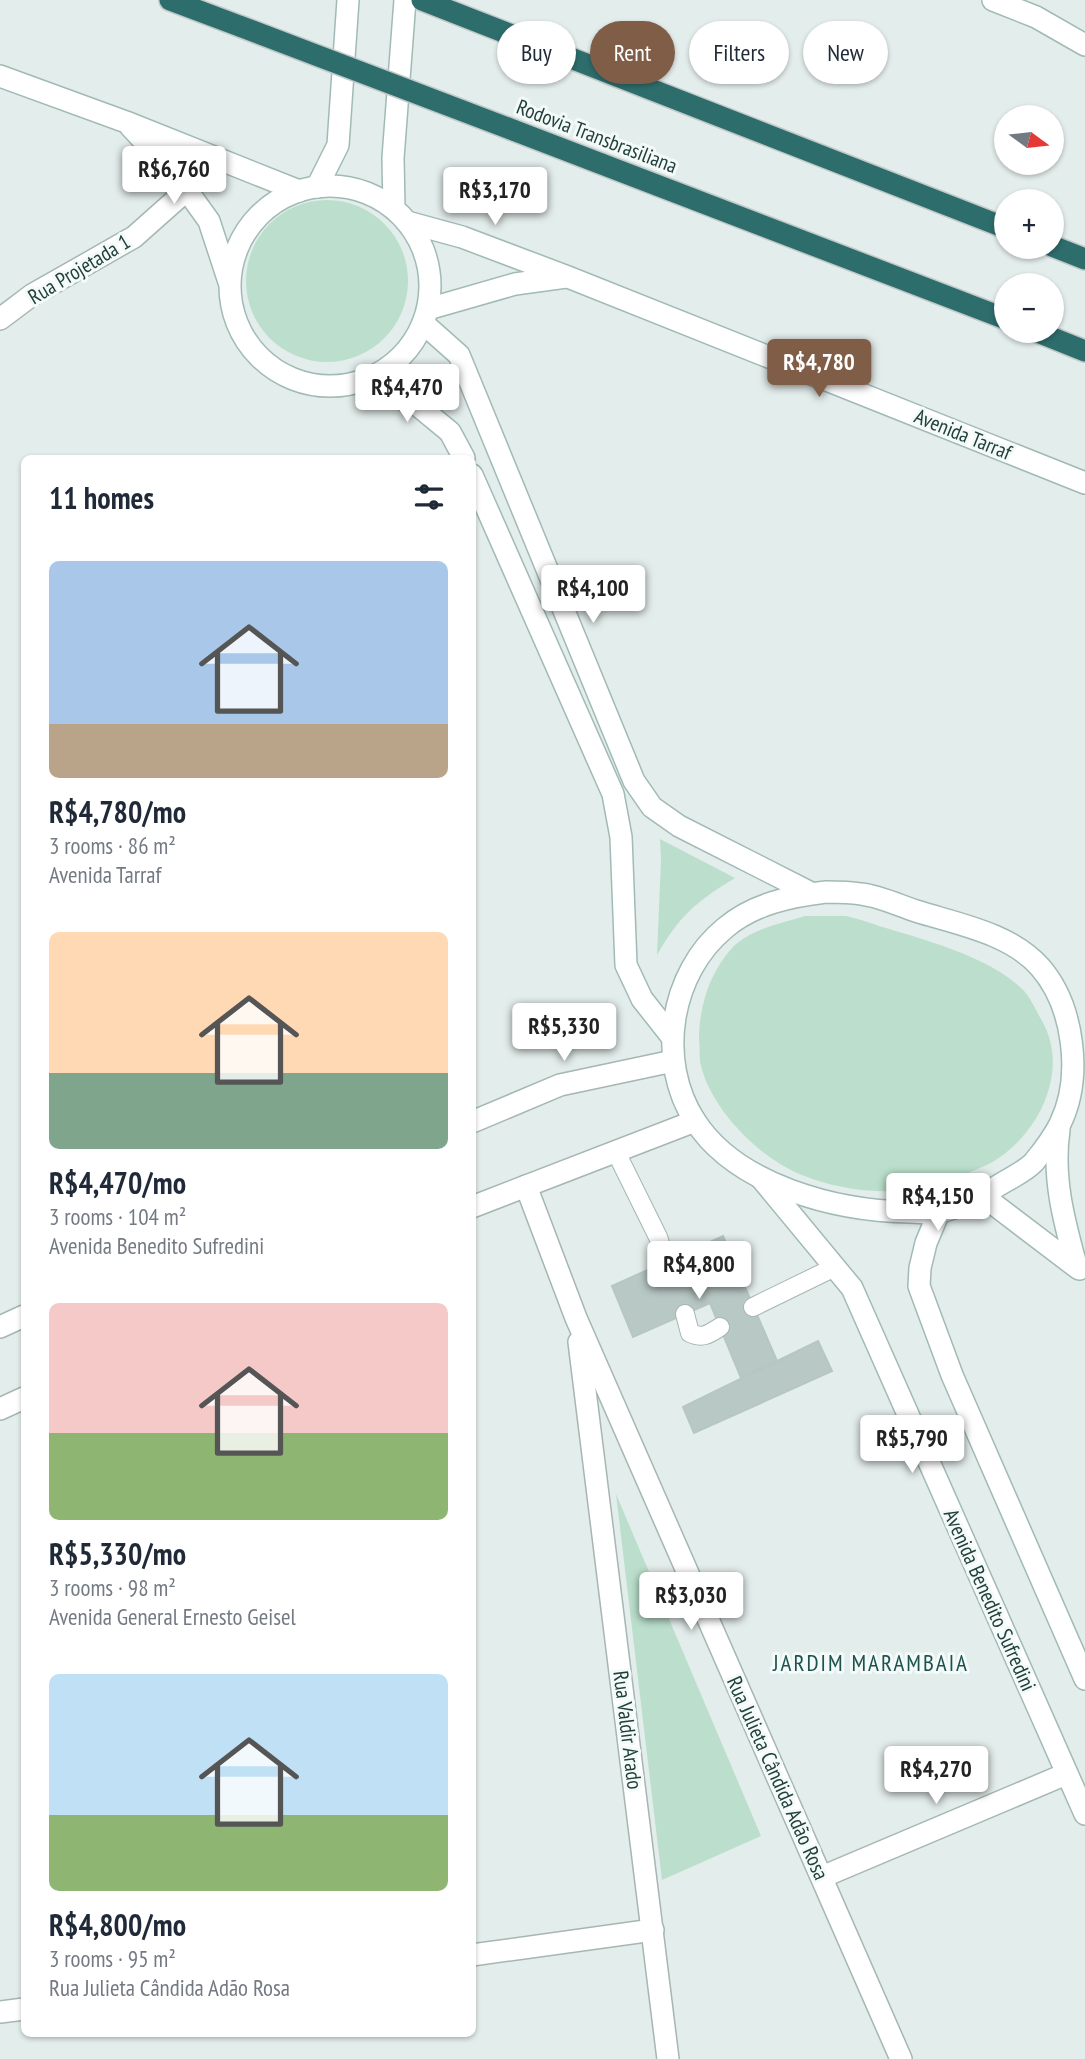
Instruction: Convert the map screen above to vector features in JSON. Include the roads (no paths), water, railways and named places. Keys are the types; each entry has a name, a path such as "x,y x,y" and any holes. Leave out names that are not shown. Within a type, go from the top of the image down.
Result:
{"highway":[{"name":"Rodovia Transbrasiliana","path":"170,0 994,314"},
{"path":"422,0 994,223"},
{"path":"1064,251 1085,259"},
{"path":"1064,343 1085,351"}],"main road":[{"path":"308,189 338,145 348,0"},
{"path":"400,215 393,158 405,0"},
{"path":"993,0 1036,18 1085,45"},
{"path":"0,76 308,189"},
{"path":"126,122 188,189 209,221 230,284 234,316 248,344 270,367 297,381 328,387 358,383 386,370 408,350 426,316 430,278 423,248 400,215 377,197 338,186 308,189 272,205 250,227 236,254 230,284"},
{"name":"Rua Projetada 1","path":"0,319 32,295 134,237 188,189"},
{"name":"Avenida Tarraf","path":"400,215 568,277 1085,483"},
{"name":"Avenida Tarraf","path":"426,316 515,284 568,277"},
{"path":"426,316 459,355 634,781 652,807 679,826 811,894"},
{"path":"358,383 416,404 450,432 462,455"},
{"path":"476,484 613,794 621,837 626,965 642,999 672,1037"},
{"path":"1060,1124 1032,1164 983,1196 939,1212 862,1210 807,1197 758,1175 719,1148 695,1121 681,1092 673,1061 672,1037 677,1006 686,981 703,953 725,928 755,910 781,899 826,892 864,894 987,934 1020,948 1040,967 1057,993 1072,1040 1073,1080 1060,1124 1055,1155 1060,1202 1081,1271"},
{"path":"476,1120 560,1086 673,1061"},
{"path":"476,1206 695,1121"},
{"name":"Avenida Benedito Sufredini","path":"758,1175 852,1288 1085,1814"},
{"name":"Rua Julieta Cândida Adão Rosa","path":"526,1186 576,1318 901,2059"},
{"path":"983,1196 1081,1271"},
{"path":"939,1212 926,1243 919,1286 952,1375 1085,1679"},
{"path":"0,1327 21,1317"},
{"name":"Rua Valdir Arado","path":"576,1318 668,2059"},
{"path":"0,1409 21,1399"},
{"path":"822,1877 1066,1774"},
{"path":"476,1954 653,1930"},
{"path":"0,2012 21,2009"}],"lane":[{"path":"616,1152 657,1237 666,1262"},
{"path":"753,1307 835,1267"},
{"path":"685,1314 690,1333 697,1336 704,1336 720,1327"}],"district":[{"name":"JARDIM MARAMBAIA","path":"871,1662"}]}
